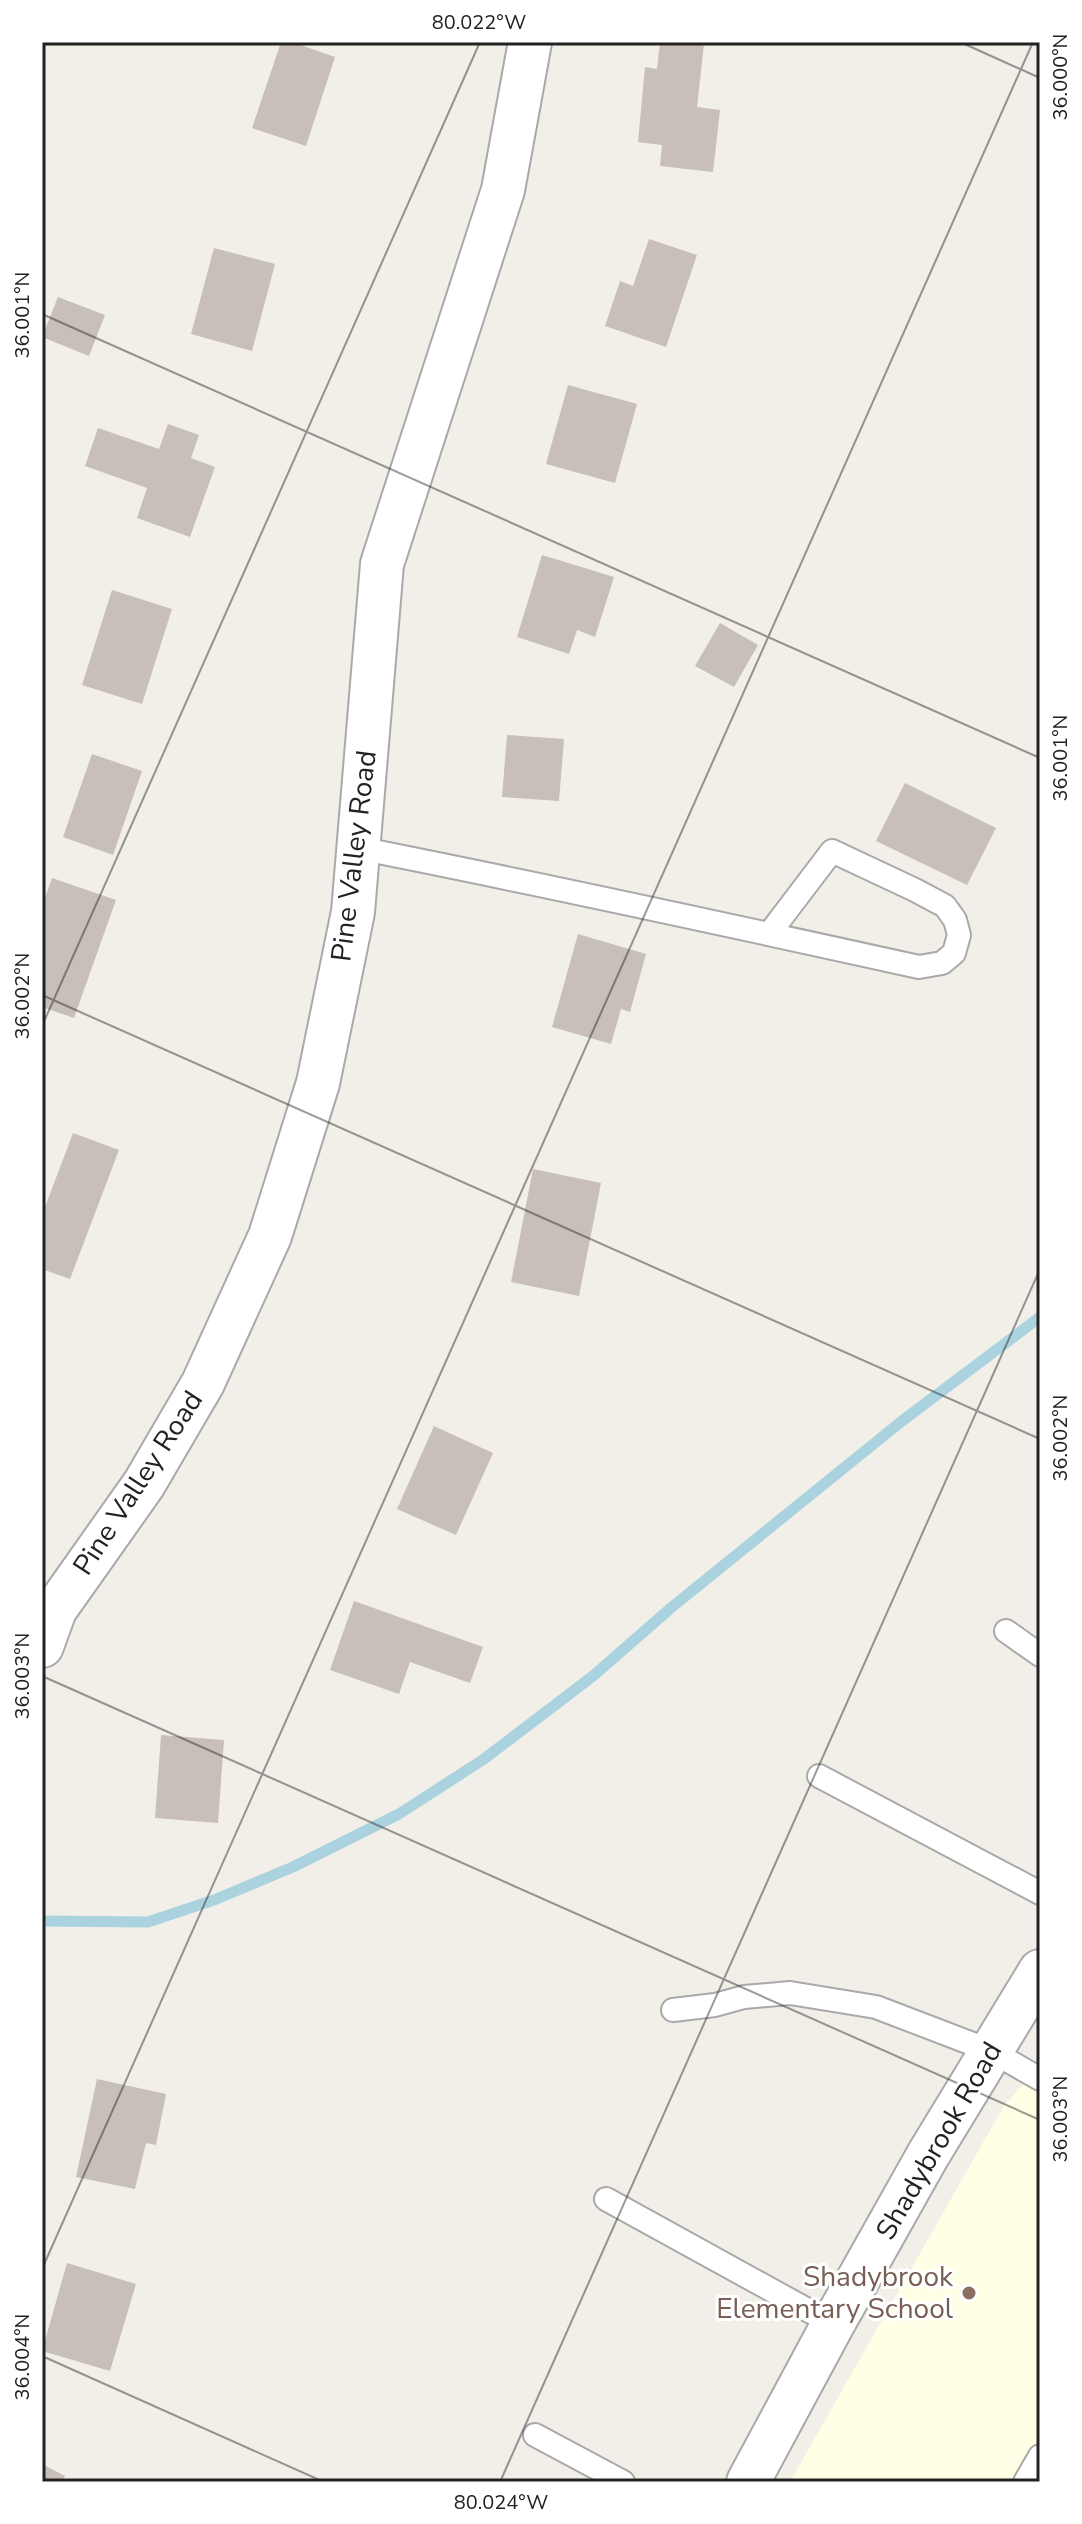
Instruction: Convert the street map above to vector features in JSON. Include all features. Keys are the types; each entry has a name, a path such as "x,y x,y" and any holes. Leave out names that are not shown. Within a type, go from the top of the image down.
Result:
{"street":[{"name":"Pine Valley Road","path":"46,1623 144,1484 203,1383 270,1236 318,1083 353,912 382,564 503,190 530,42"},
{"name":"Shadybrook Road","path":"748,2482 928,2155 1040,1971"}],"lane":[{"path":"358,848 573,890 769,934 919,967 942,963 954,953 959,935 955,920 945,906 832,851 769,934"},
{"path":"1006,1631 1040,1655"},
{"path":"819,1776 1040,1893"},
{"path":"673,2010 715,2005 744,1997 790,1993 876,2007 991,2051 1040,2079"},
{"path":"606,2199 833,2324"},
{"path":"535,2435 623,2482"},
{"path":"1025,2482 1040,2456"}],"shaded area":[{"name":"Shadybrook Elementary School","path":"1040,2067 1040,2482 790,2482 1005,2104"}],"building":[{"path":"281,42 292,42 335,57 306,146 252,128"},
{"path":"660,42 704,44 697,107 720,110 713,172 660,166 662,145 638,142 645,67 657,69"},
{"path":"649,239 697,255 666,347 605,326 620,281 633,286"},
{"path":"214,248 275,264 252,351 191,334"},
{"path":"58,297 105,315 89,356 42,337"},
{"path":"568,385 637,404 615,483 546,464"},
{"path":"168,424 199,435 191,458 215,467 190,537 137,518 147,488 85,466 98,428 159,449"},
{"path":"542,555 614,577 595,637 577,630 569,654 517,637"},
{"path":"112,590 172,609 142,704 82,685"},
{"path":"720,623 758,645 734,687 695,666"},
{"path":"507,735 564,739 559,801 502,797"},
{"path":"92,754 142,771 113,855 63,837"},
{"path":"905,783 996,828 967,885 876,841"},
{"path":"52,878 116,900 74,1018 42,1007 42,906"},
{"path":"578,934 646,954 630,1012 621,1009 611,1044 552,1027"},
{"path":"73,1133 119,1150 70,1279 42,1269 42,1215"},
{"path":"533,1169 601,1183 579,1296 511,1282"},
{"path":"434,1426 493,1453 456,1535 397,1509"},
{"path":"354,1601 483,1647 470,1683 410,1662 399,1694 330,1670"},
{"path":"161,1735 224,1740 218,1823 155,1818"},
{"path":"97,2079 166,2094 156,2145 146,2143 135,2189 76,2177"},
{"path":"67,2263 136,2284 110,2371 42,2351"},
{"path":"42,2464 65,2476 62,2482 42,2482"}],"waterway":[{"path":"42,1921 148,1922 214,1900 293,1867 399,1814 484,1759 593,1676 672,1607 902,1421 1040,1317"}],"place":[{"name":"Shadybrook Elementary School","path":"969,2293"}]}
